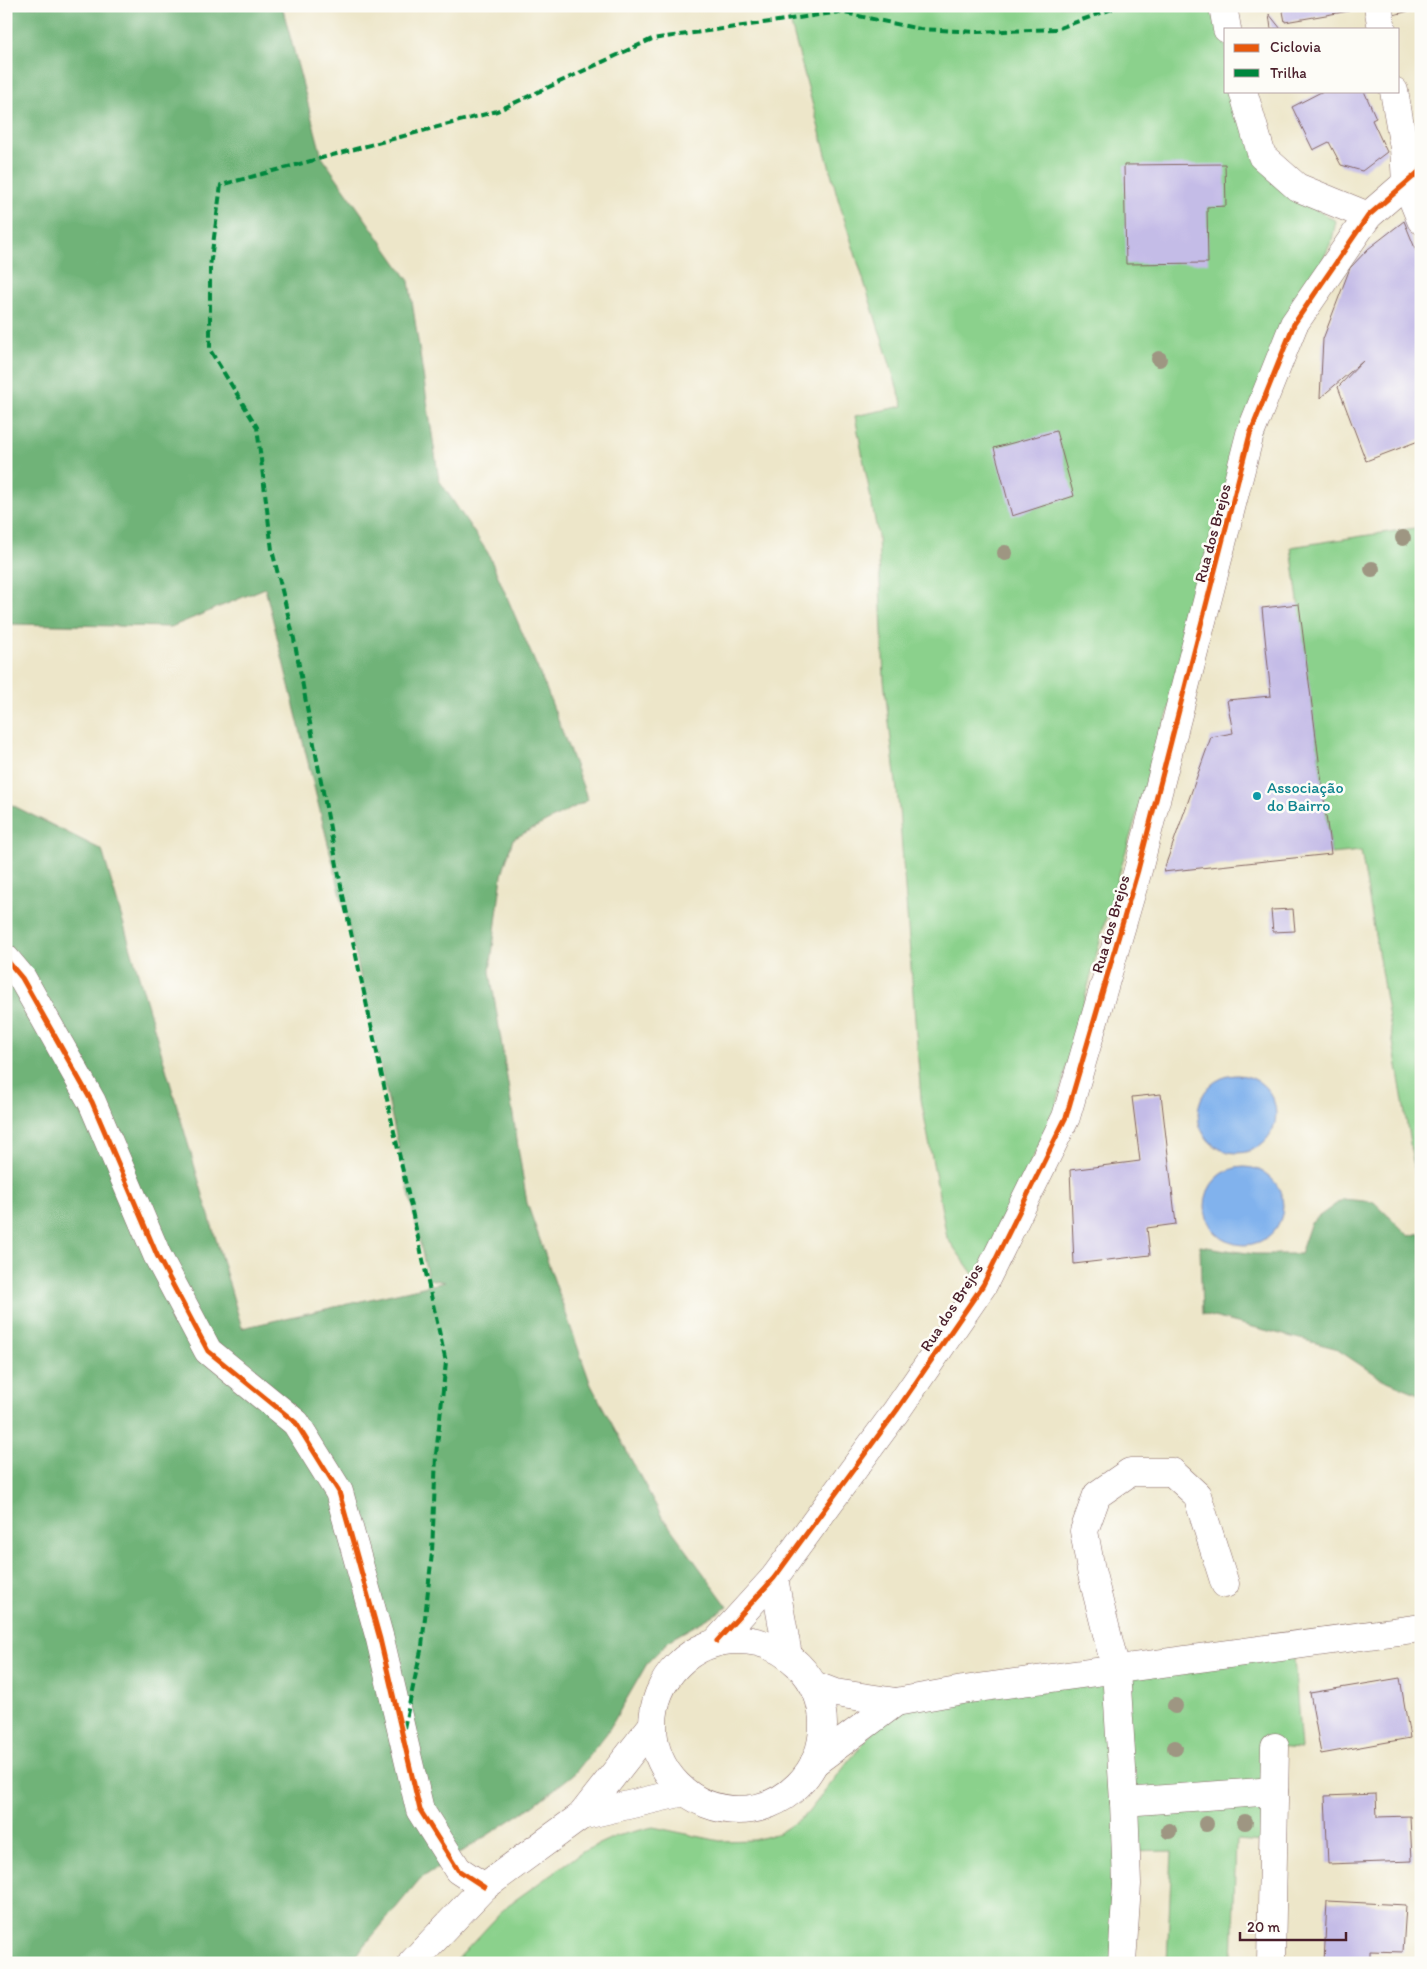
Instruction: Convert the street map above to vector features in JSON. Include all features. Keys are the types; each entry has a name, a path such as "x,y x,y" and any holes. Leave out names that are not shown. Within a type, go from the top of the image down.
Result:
{"street":[{"path":"1223,6 1227,28"},
{"path":"1378,6 1382,28"},
{"path":"1242,92 1262,156 1298,187 1368,216"},
{"path":"1394,92 1404,148 1413,176 1421,220"},
{"name":"Rua dos Brejos","path":"717,1641 774,1578 897,1410 983,1285 1066,1116 1138,870 1250,434 1294,324 1368,216 1413,176"},
{"path":"6,959 22,978 92,1102 157,1255 208,1351 296,1423 339,1492 380,1639 420,1810 458,1870 484,1887"},
{"path":"1122,1963 1127,1884 1116,1670 1091,1570 1084,1531 1097,1495 1130,1472 1172,1472 1197,1496 1225,1584"},
{"path":"774,1578 788,1655"},
{"path":"814,1685 835,1693 896,1702 963,1690 1421,1628"},
{"path":"754,1640 772,1646 788,1655 806,1673 814,1685 822,1710 823,1737 814,1763 800,1784 780,1799 756,1808 731,1810 706,1804 684,1792 667,1774 656,1752 651,1727 656,1698 669,1673 691,1653 717,1641 754,1640"},
{"path":"814,1763 896,1702"},
{"path":"412,1963 484,1887 581,1816 651,1727"},
{"path":"1271,1963 1275,1747"},
{"path":"1124,1802 1274,1791"},
{"path":"581,1816 684,1792"}],"green space":[{"path":"6,6 282,6 322,157 409,281 439,480 488,553 546,688 588,800 513,839 502,875 490,971 527,1203 591,1385 661,1515 728,1607 671,1639 648,1662 607,1733 575,1773 534,1805 420,1879 350,1963 6,1963 6,802 102,850 242,1328 445,1282 428,1279 357,961 265,588 171,627 6,624"},
{"path":"786,6 1223,6 1226,28 1224,28 1224,92 1243,92 1262,156 1313,208 1336,221 1332,240 1294,324 1156,750 1106,918 1055,1111 976,1278 947,1238 921,1099 899,809 884,680 878,536 855,416 903,406 838,199"},
{"path":"1421,527 1421,1209 1361,851 1331,854 1291,547"},
{"path":"1343,1199 1374,1202 1409,1236 1421,1233 1421,1395 1380,1378 1335,1348 1202,1314 1200,1246 1254,1254 1300,1254 1311,1222"},
{"path":"1293,1645 1301,1749 1275,1747 1273,1843 1236,1840 1232,1963 1167,1963 1172,1851 1125,1852 1124,1963 454,1963 508,1905 584,1851 616,1836 653,1827 720,1841 754,1840 779,1833 806,1815 896,1702"}],"water":[{"path":"1237,1075 1252,1078 1269,1092 1273,1099 1276,1114 1273,1129 1259,1146 1252,1150 1237,1153 1222,1150 1205,1136 1201,1129 1198,1114 1201,1099 1215,1082 1222,1078"},
{"path":"1244,1167 1259,1170 1276,1184 1280,1191 1283,1206 1280,1221 1266,1238 1259,1242 1244,1245 1229,1242 1212,1228 1208,1221 1205,1206 1208,1191 1222,1174 1229,1170"}],"building":[{"path":"1282,6 1348,6 1349,11 1285,22"},
{"path":"1391,6 1421,6 1421,8 1393,15"},
{"path":"1269,14 1280,28 1271,28"},
{"path":"1321,92 1364,92 1376,118 1372,120 1387,152 1362,171 1341,165 1329,142 1313,150 1292,107"},
{"path":"1225,164 1226,206 1207,207 1208,263 1126,264 1124,165"},
{"path":"1404,221 1421,263 1421,440 1366,461 1338,387 1363,361 1320,398 1323,339 1350,268 1368,249"},
{"path":"1056,431 1074,496 1012,516 994,448"},
{"name":"Associação do Bairro","path":"1299,604 1331,854 1163,872 1211,737 1233,733 1227,700 1271,696 1262,608"},
{"path":"1293,909 1295,931 1273,932 1271,910"},
{"path":"1161,1094 1176,1224 1147,1228 1150,1255 1074,1264 1070,1170 1140,1161 1132,1097"},
{"path":"1400,1678 1410,1738 1321,1754 1310,1693"},
{"path":"1376,1794 1377,1817 1410,1816 1412,1861 1328,1864 1325,1796"},
{"path":"1327,1901 1406,1905 1403,1952 1370,1951 1370,1963 1324,1963"}],"marked path":[{"path":"404,1728 422,1646 432,1553 436,1455 446,1362 341,886 294,639 272,550 257,427 210,350 210,267 221,185 497,111 652,39 840,12 920,29 978,32 1057,29 1120,6"}],"cycle path":[{"path":"717,1641 774,1578 897,1410 983,1285 1066,1117 1138,870 1250,434 1294,324 1368,216 1421,170"},
{"path":"6,959 22,978 92,1102 157,1255 208,1351 296,1423 339,1492 380,1639 420,1810 458,1870 484,1887"}],"place":[{"name":"Associação do Bairro","path":"1257,796"}]}
